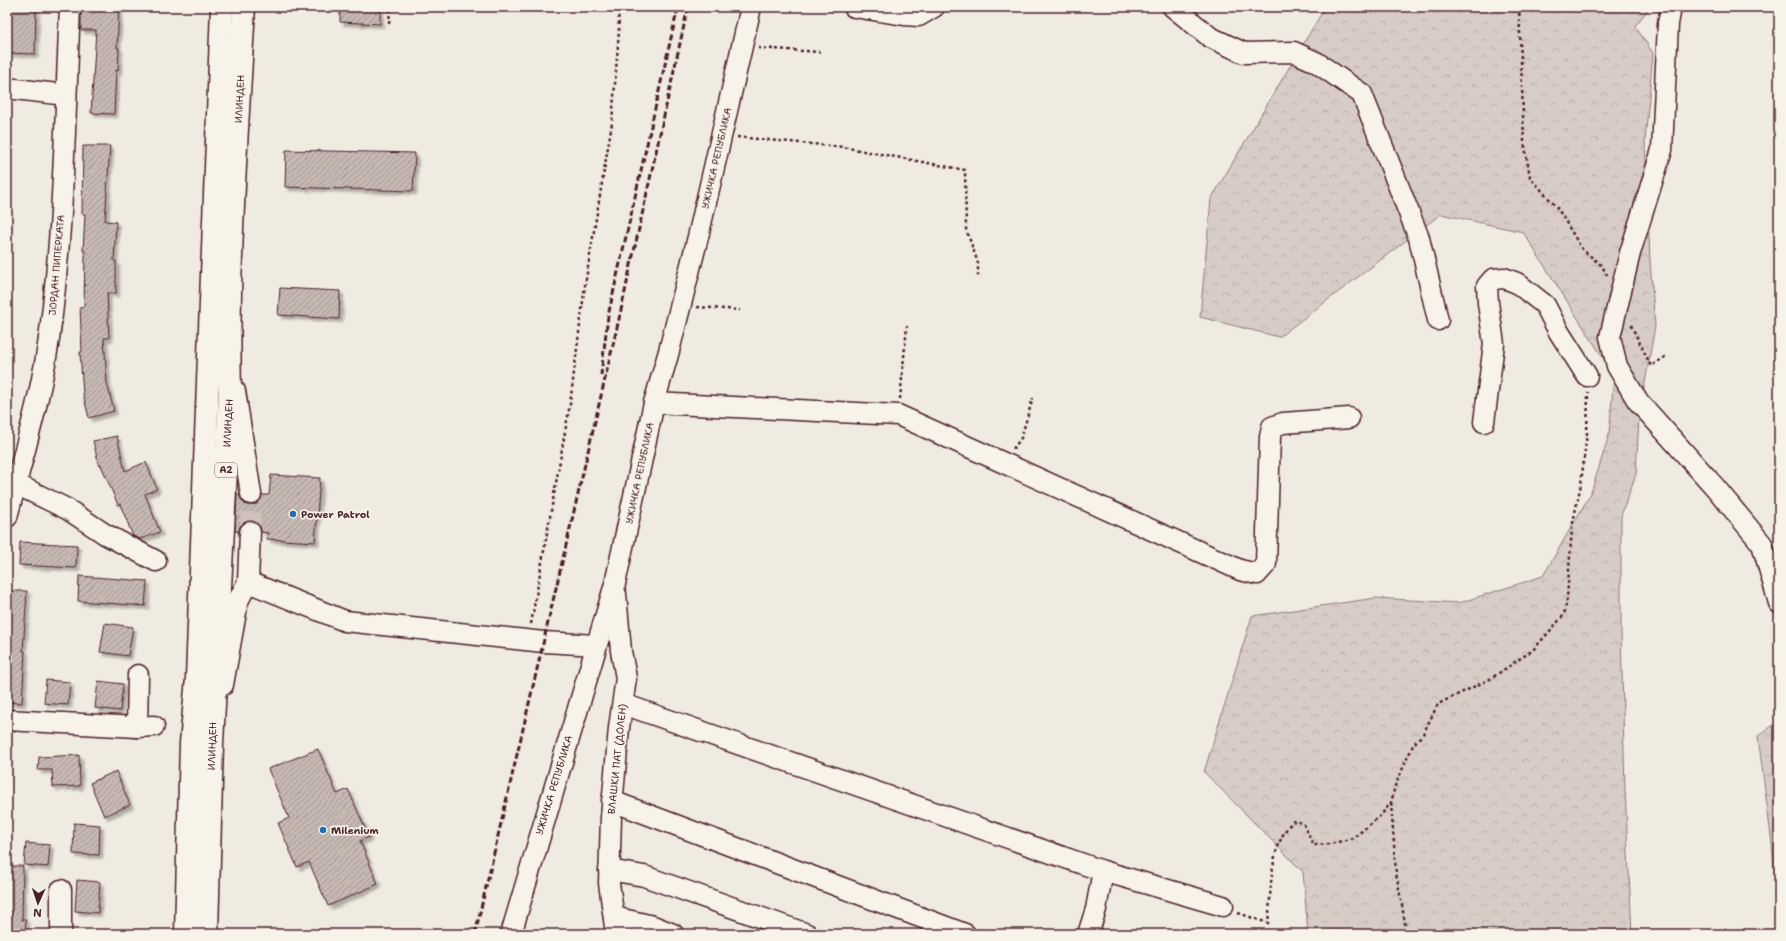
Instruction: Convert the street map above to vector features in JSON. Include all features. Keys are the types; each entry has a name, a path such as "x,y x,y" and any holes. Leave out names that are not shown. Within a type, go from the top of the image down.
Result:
{"main road":[{"name":"ИЛИНДЕН","path":"186,934 191,742 197,678 222,7"},
{"name":"ИЛИНДЕН","path":"207,934 212,744 230,392 229,356 233,226 244,7"}],"street":[{"name":"ЈОРДАН ПИПЕРКАТА","path":"7,517 14,472 38,404 50,331 58,248 70,7"},
{"name":"УЖИЧКА РЕПУБЛИКА","path":"511,934 614,584 654,403 681,305 751,7"},
{"path":"854,7 919,16 934,7"},
{"path":"1173,7 1210,37 1244,53 1294,52 1316,62 1362,94 1419,238 1438,320"},
{"path":"1671,7 1668,24 1662,150 1630,253 1610,337 1617,366 1637,400 1714,486 1762,544 1779,603"},
{"path":"7,88 66,95"},
{"path":"1484,422 1494,344 1487,286 1493,279 1504,278 1517,283 1545,305 1559,332 1587,376"},
{"path":"229,356 251,494"},
{"path":"654,403 898,415 1240,570 1256,574 1266,564 1270,438 1272,427 1283,423 1349,418"},
{"path":"14,472 66,509 105,534 156,561"},
{"path":"212,744 238,601 248,582 250,532"},
{"path":"248,582 345,621 528,640 596,645"},
{"name":"ВЛАШКИ ПАТ (ДОЛЕН)","path":"614,584 621,651 626,678 612,801 609,883 615,926"},
{"path":"7,720 146,727 138,674"},
{"path":"623,704 1103,871 1224,906"},
{"path":"612,801 965,934"},
{"path":"610,870 644,876 807,934"},
{"path":"1088,934 1096,909 1103,871"},
{"path":"60,890 61,934"},
{"path":"615,926 653,926 673,934"}],"path":[{"path":"389,24 390,7"},
{"path":"528,640 570,404 585,285 612,123 619,31 618,7"},
{"path":"1519,7 1524,141 1530,177 1558,209 1582,249 1602,266 1609,280"},
{"path":"741,47 820,52"},
{"path":"721,136 843,147 965,170 966,229 978,263 978,278"},
{"path":"681,305 740,310"},
{"path":"1629,322 1651,366 1668,356"},
{"path":"898,415 907,326"},
{"path":"1407,934 1396,872 1391,803 1394,786 1413,745 1423,734 1438,704 1490,679 1532,650 1545,638 1564,615 1567,599 1572,527 1581,484 1587,434 1587,376"},
{"path":"1003,462 1021,438 1033,398"},
{"path":"1224,906 1246,917 1268,924 1274,857 1283,834 1293,821 1303,823 1314,845 1331,844 1353,838 1380,816 1391,803"}],"green space":[{"path":"1323,7 1650,7 1635,26 1653,53 1645,141 1650,261 1655,326 1639,417 1636,474 1621,516 1621,631 1625,790 1632,934 1308,934 1303,872 1204,772 1252,616 1376,598 1459,603 1543,576 1591,493 1609,435 1614,375 1523,232 1441,214 1279,337 1200,317 1211,199 1324,9"},
{"path":"1779,721 1779,929 1772,844 1758,736"}],"building":[{"path":"8,7 36,7 35,54 7,53"},
{"path":"81,7 119,7 117,48 119,48 118,71 116,70 114,114 91,113 96,30 81,30"},
{"path":"340,7 380,7 380,24 340,22"},
{"path":"83,146 110,146 105,221 116,222 114,261 116,261 116,293 107,293 109,338 104,338 107,383 114,411 89,418 83,394 80,352 82,352 80,307 84,307 85,251 83,251 85,214 82,214"},
{"path":"286,150 415,153 413,191 285,187"},
{"path":"280,288 340,291 339,319 278,315"},
{"path":"117,436 125,471 146,462 157,489 145,494 160,532 140,539 133,536 120,504 118,505 101,465 99,465 93,441"},
{"name":"Power Patrol","path":"271,475 320,478 315,542 267,539 268,533 261,532 260,526 256,522 251,521 244,522 240,526 239,532 235,531 237,494 239,494 242,501 246,505 258,503 262,495 269,495"},
{"path":"20,542 77,545 76,568 19,565"},
{"path":"79,576 147,581 145,606 78,601"},
{"path":"7,591 27,591 23,651 25,651 22,703 7,702"},
{"path":"105,623 133,627 128,656 100,652"},
{"path":"46,680 70,682 68,705 44,703"},
{"path":"98,681 123,684 120,711 95,708"},
{"name":"Milenium","path":"318,749 337,794 348,789 369,837 360,841 378,884 328,906 309,862 297,867 278,823 289,818 268,769"},
{"path":"79,755 80,786 53,787 52,770 38,770 39,757"},
{"path":"116,771 130,805 104,816 90,783"},
{"path":"74,823 100,825 99,855 73,854"},
{"path":"26,843 50,845 48,867 24,865"},
{"path":"7,866 23,866 22,920 26,920 25,934 7,934"},
{"path":"77,880 100,882 98,913 75,911"}],"tunnel":[{"path":"250,532 251,494"}],"railway":[{"path":"601,375 608,316 678,7"},
{"path":"475,934 619,319 688,7"}],"place":[{"name":"Power Patrol","path":"293,514"},
{"name":"Milenium","path":"323,830"}]}
